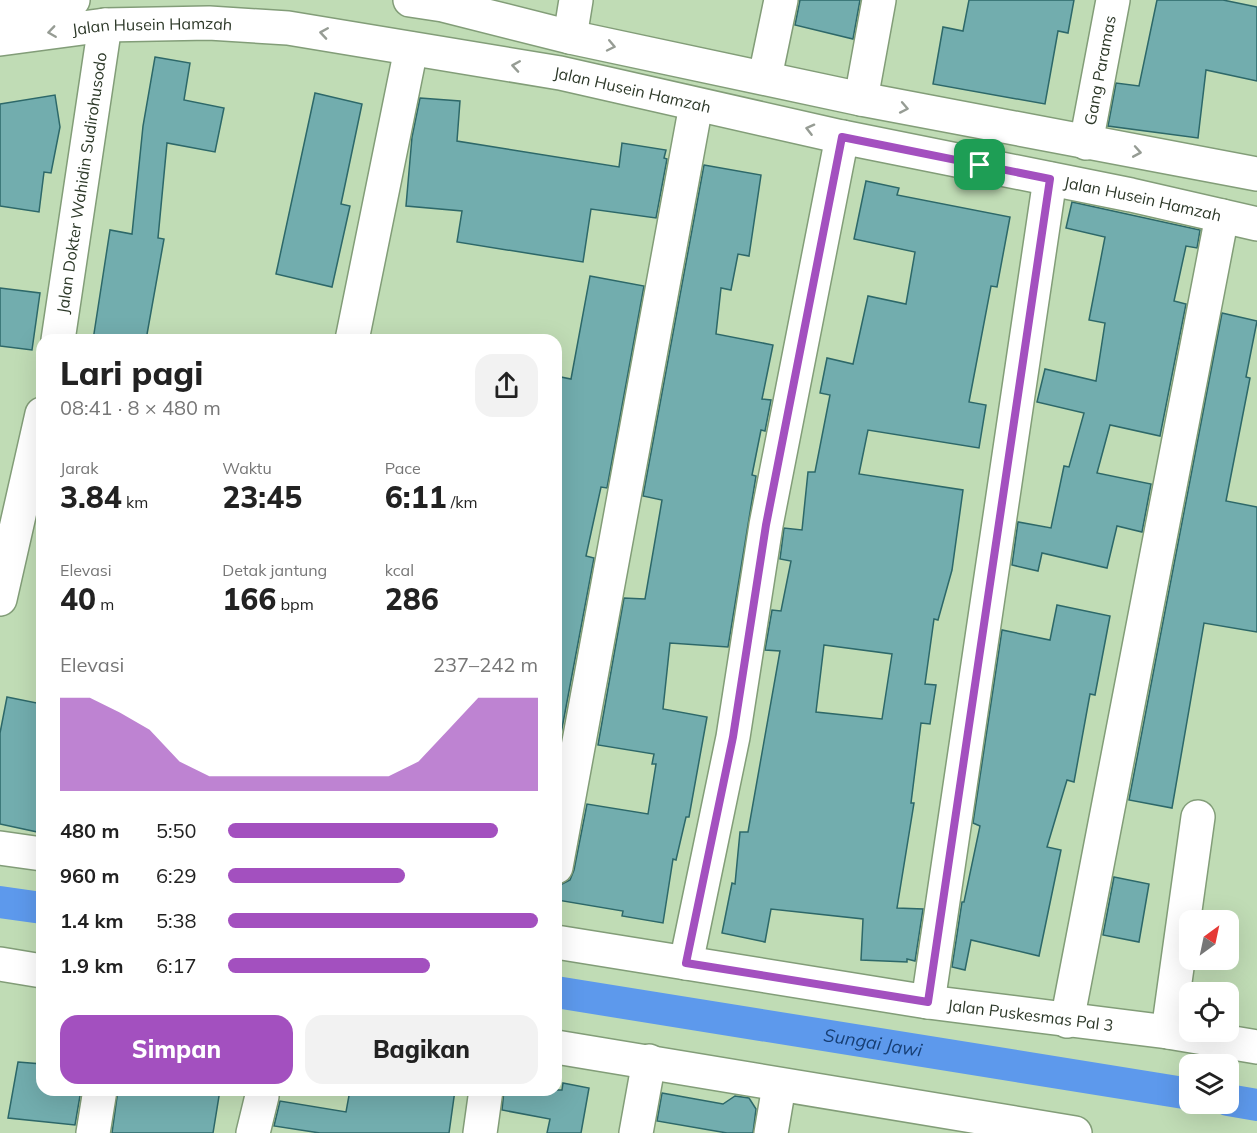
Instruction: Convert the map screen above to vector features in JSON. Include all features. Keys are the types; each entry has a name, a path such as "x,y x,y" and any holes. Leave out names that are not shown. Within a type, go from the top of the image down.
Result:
{"street":[{"name":"Jalan Husein Hamzah","path":"0,10 73,0"},
{"path":"411,0 480,7 570,37 861,99 1257,174"},
{"path":"570,37 576,0"},
{"path":"765,77 781,0"},
{"path":"861,99 879,0"},
{"name":"Gang Paramas","path":"1086,143 1113,0"},
{"name":"Jalan Husein Hamzah","path":"0,39 105,24 209,23 288,28 560,73 842,137 1257,224"},
{"name":"Jalan Dokter Wahidin Sudirohusodo","path":"59,334 105,24"},
{"path":"353,334 411,49"},
{"path":"562,834 696,105"},
{"path":"686,963 733,737 766,525 842,137"},
{"path":"928,1002 1050,179"},
{"path":"1066,1021 1222,216"},
{"path":"0,599 36,440"},
{"path":"1168,1032 1198,817"},
{"path":"0,848 36,853"},
{"name":"Jalan Puskesmas Pal 3","path":"562,943 928,1002 1168,1032 1257,1047"},
{"path":"0,964 36,970"},
{"path":"562,1048 649,1061 779,1086 905,1119 1058,1132"},
{"path":"636,1133 649,1061"},
{"path":"771,1133 779,1086"},
{"path":"93,1133 99,1096"},
{"path":"253,1133 262,1096"},
{"path":"480,1133 485,1096"}],"building":[{"path":"800,0 860,0 853,39 795,25"},
{"path":"969,0 1074,0 1068,33 1058,31 1045,104 933,84 943,27 963,31"},
{"path":"1157,0 1223,0 1257,7 1257,81 1206,70 1198,138 1108,126 1116,83 1139,86"},
{"path":"155,57 190,63 184,100 224,108 215,152 167,143 158,238 164,239 147,334 94,334 110,230 132,234 143,126"},
{"path":"315,93 362,104 341,204 350,206 332,287 276,274"},
{"path":"55,95 60,127 51,173 44,172 39,212 0,206 0,104"},
{"path":"420,98 460,101 457,141 619,167 622,143 666,150 664,158 667,159 656,218 591,209 583,262 457,242 462,211 406,206 412,137"},
{"path":"704,165 761,175 749,256 738,254 731,290 721,288 716,334 773,345 762,399 771,400 765,431 761,430 752,475 756,476 728,647 670,643 663,709 707,717 689,817 686,817 676,860 673,859 663,923 622,916 623,911 562,901 562,884 570,880 574,870 587,804 648,814 656,764 652,764 654,754 598,745 624,598 645,599 662,500 643,496"},
{"path":"866,181 899,188 897,195 1010,217 997,287 991,286 969,402 986,405 979,448 868,430 859,474 963,490 952,570 938,620 934,619 925,684 936,685 930,724 921,723 911,803 914,803 897,908 923,909 915,961 907,959 907,962 861,960 863,919 771,909 765,942 722,933 732,883 735,884 740,832 748,832 780,651 765,650 772,610 781,611 791,561 780,559 784,528 802,530 808,472 815,472 830,395 820,393 827,358 853,364 868,296 906,304 915,252 854,239","holes":["824,645 892,654 882,719 816,712"]},
{"path":"1072,202 1200,230 1197,248 1186,246 1174,301 1186,304 1160,436 1110,425 1097,473 1151,484 1142,532 1117,526 1107,568 1042,553 1038,571 1012,565 1018,522 1051,528 1064,466 1069,467 1084,413 1037,402 1045,369 1096,381 1105,323 1089,320 1105,237 1066,228"},
{"path":"590,276 644,286 607,488 601,487 586,556 594,558 562,728 562,377 571,379"},
{"path":"0,288 40,293 32,350 0,346"},
{"path":"1222,313 1257,321 1246,377 1250,378 1226,501 1257,507 1257,632 1204,623 1172,808 1129,800"},
{"path":"1057,605 1110,616 1095,695 1090,694 1074,782 1067,780 1047,847 1061,850 1039,956 971,940 965,970 952,967 962,902 964,902 980,826 973,823 1002,630 1050,640"},
{"path":"7,697 36,703 36,832 0,824 0,733"},
{"path":"1114,877 1149,884 1139,942 1103,935"},
{"path":"18,1062 36,1064 36,1096 80,1096 75,1125 8,1118"},
{"path":"563,1083 589,1088 581,1133 547,1133 550,1119 502,1110 503,1096 562,1096"},
{"path":"662,1093 723,1104 735,1096 749,1098 756,1109 753,1133 727,1133 657,1121"},
{"path":"117,1096 219,1096 213,1133 112,1133"},
{"path":"349,1096 454,1096 449,1133 320,1133 274,1126 280,1101 346,1112"}],"waterway":[{"name":"Sungai Jawi","path":"0,902 36,907"},
{"name":"Sungai Jawi","path":"562,993 1179,1092"},
{"name":"Sungai Jawi","path":"1239,1102 1257,1105"}],"route":[{"path":"842,137 980,165 1050,179 928,1002 686,963 733,737 766,525 842,137"}]}
